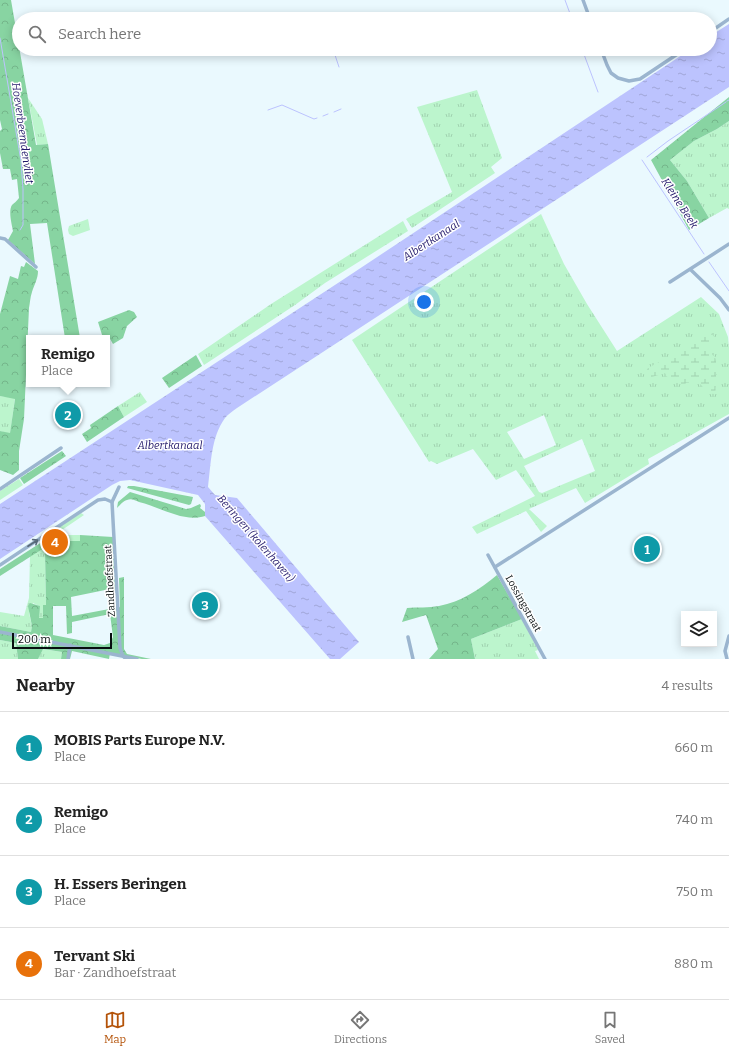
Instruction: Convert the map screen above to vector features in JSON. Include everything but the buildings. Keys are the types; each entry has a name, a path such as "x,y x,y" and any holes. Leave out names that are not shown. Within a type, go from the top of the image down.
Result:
{"street":[{"path":"583,0 587,12"},
{"path":"717,27 729,19"},
{"path":"604,56 612,73 618,78 629,81 640,79 674,56"},
{"path":"0,238 4,239 36,267"},
{"path":"670,282 691,270 729,244"},
{"path":"691,270 720,298 729,310"},
{"path":"495,567 729,418"},
{"path":"0,490 61,448"},
{"name":"Zandhoefstraat","path":"119,487 112,502 120,648 124,658"},
{"path":"0,565 98,500 105,499 112,502"},
{"name":"Lossingstraat","path":"488,555 545,659"},
{"path":"0,632 70,645 124,658 137,659"},
{"path":"727,659 725,651 729,636"},
{"path":"408,637 413,659"},
{"path":"68,659 70,645"}],"green space":[{"path":"0,0 11,0 13,12 12,56 21,56 36,145 48,144 80,335 65,335 47,223 30,224 35,264 8,240 13,231 10,211 12,205 19,198 17,179 12,180 10,169 3,169 0,153 0,131 2,129 0,120"},
{"path":"477,90 502,158 491,167 495,173 412,228 406,219 452,192 417,107"},
{"path":"729,97 729,121 694,141 670,160 687,181 709,218 689,230 651,160"},
{"path":"28,98 42,119 48,144 37,145"},
{"path":"729,121 729,209 727,208 709,218 687,181 670,160 694,141"},
{"path":"541,214 564,264 617,351 701,297 719,314 728,337 729,347 729,414 648,459 649,464 585,503 576,488 529,509 547,526 541,532 526,511 477,534 472,527 535,496 516,470 496,480 473,449 437,464 431,461 429,462 352,340","holes":["544,415 556,445 524,459 507,432","582,439 595,471 542,493 539,492 524,466"]},
{"path":"88,219 90,230 73,236 69,234 69,226"},
{"path":"403,221 408,231 325,283 295,305 204,365 198,354 271,304"},
{"path":"26,262 38,271 38,274 31,294 28,335 26,335 24,419 19,451 19,470 13,475 0,470 0,431 10,433 15,399 0,396 0,314 10,276 18,279 21,266 24,267"},
{"path":"129,310 134,312 137,317 127,326 123,338 113,344 110,335 102,335 98,322"},
{"path":"710,332 716,339 706,346 716,360 715,394 707,391 698,382 686,383 684,386 668,378 665,373 652,377 646,377 644,374 648,368 689,346"},
{"path":"196,355 202,366 169,388 162,378"},
{"path":"140,392 147,402 124,417 118,406"},
{"path":"0,396 15,398 10,434 0,431"},
{"path":"118,406 124,417 87,442 82,434 91,428 90,425"},
{"path":"62,451 66,456 24,484 20,478"},
{"path":"19,479 23,485 0,500 0,491"},
{"path":"128,486 193,497 191,504 189,505 127,488"},
{"path":"130,492 186,509 200,504 200,508 205,512 205,516 197,518 180,516 132,499 124,501 117,508 118,502"},
{"path":"81,513 84,515 62,530 65,535 80,535 80,541 64,541 56,529"},
{"path":"80,535 113,537 115,592 111,592 110,589 71,597 72,616 120,607 119,578 124,577 124,649 127,654 151,659 142,659 110,653 109,659 72,651 70,659 61,659 62,652 43,649 38,659 18,659 16,643 0,640 0,626 31,632 32,626 28,606 30,603 40,606 39,618 43,618 43,605 46,605 44,548 0,576 0,569 45,540 53,550 64,541 80,541","holes":["53,606 66,606 67,634 72,633 72,622 110,614 113,637 110,643 104,645 53,635"]},
{"path":"43,548 45,551 46,606 43,606 43,618 39,618 39,606 33,603 29,613 32,626 31,632 0,626 0,612 24,616 29,598 30,556"},
{"path":"497,575 522,619 471,639 475,659 429,659 438,649 426,615 402,622 407,608 435,607 447,604 463,598 477,590"},
{"path":"522,619 538,650 535,651 539,659 475,659 471,639"},
{"path":"0,640 16,643 18,659 0,659"},
{"path":"42,649 62,652 61,659 38,659"}],"water":[{"name":"Albertkanaal","path":"729,24 729,87 237,408 226,417 220,425 212,451 208,487 215,495 237,498 359,642 340,659 330,659 205,516 205,504 198,495 130,480 120,481 0,559 0,504 341,281 680,56 717,56 717,32"}],"waterway":[{"name":"Kleine Beek","path":"565,0 569,12"},
{"name":"Hoeverbeemdenvliet","path":"0,38 21,161 23,225 20,230"},
{"path":"335,56 339,67"},
{"name":"Kleine Beek","path":"585,56 598,92"},
{"path":"647,157 726,102"},
{"path":"268,110 282,105 314,119 317,118"},
{"path":"334,112 341,109"},
{"path":"323,116 328,114"},
{"name":"Kleine Beek","path":"642,160 704,254"},
{"name":"Kleine Beek","path":"709,262 729,291"}],"place":[{"name":"Remigo","path":"68,415"},
{"name":"Tervant Ski","path":"55,542"},
{"name":"MOBIS Parts Europe N.V.","path":"647,549"},
{"name":"H. Essers Beringen","path":"205,605"}],"water label":[{"name":"Beringen (kolenhaven)","path":"256,538"}]}
